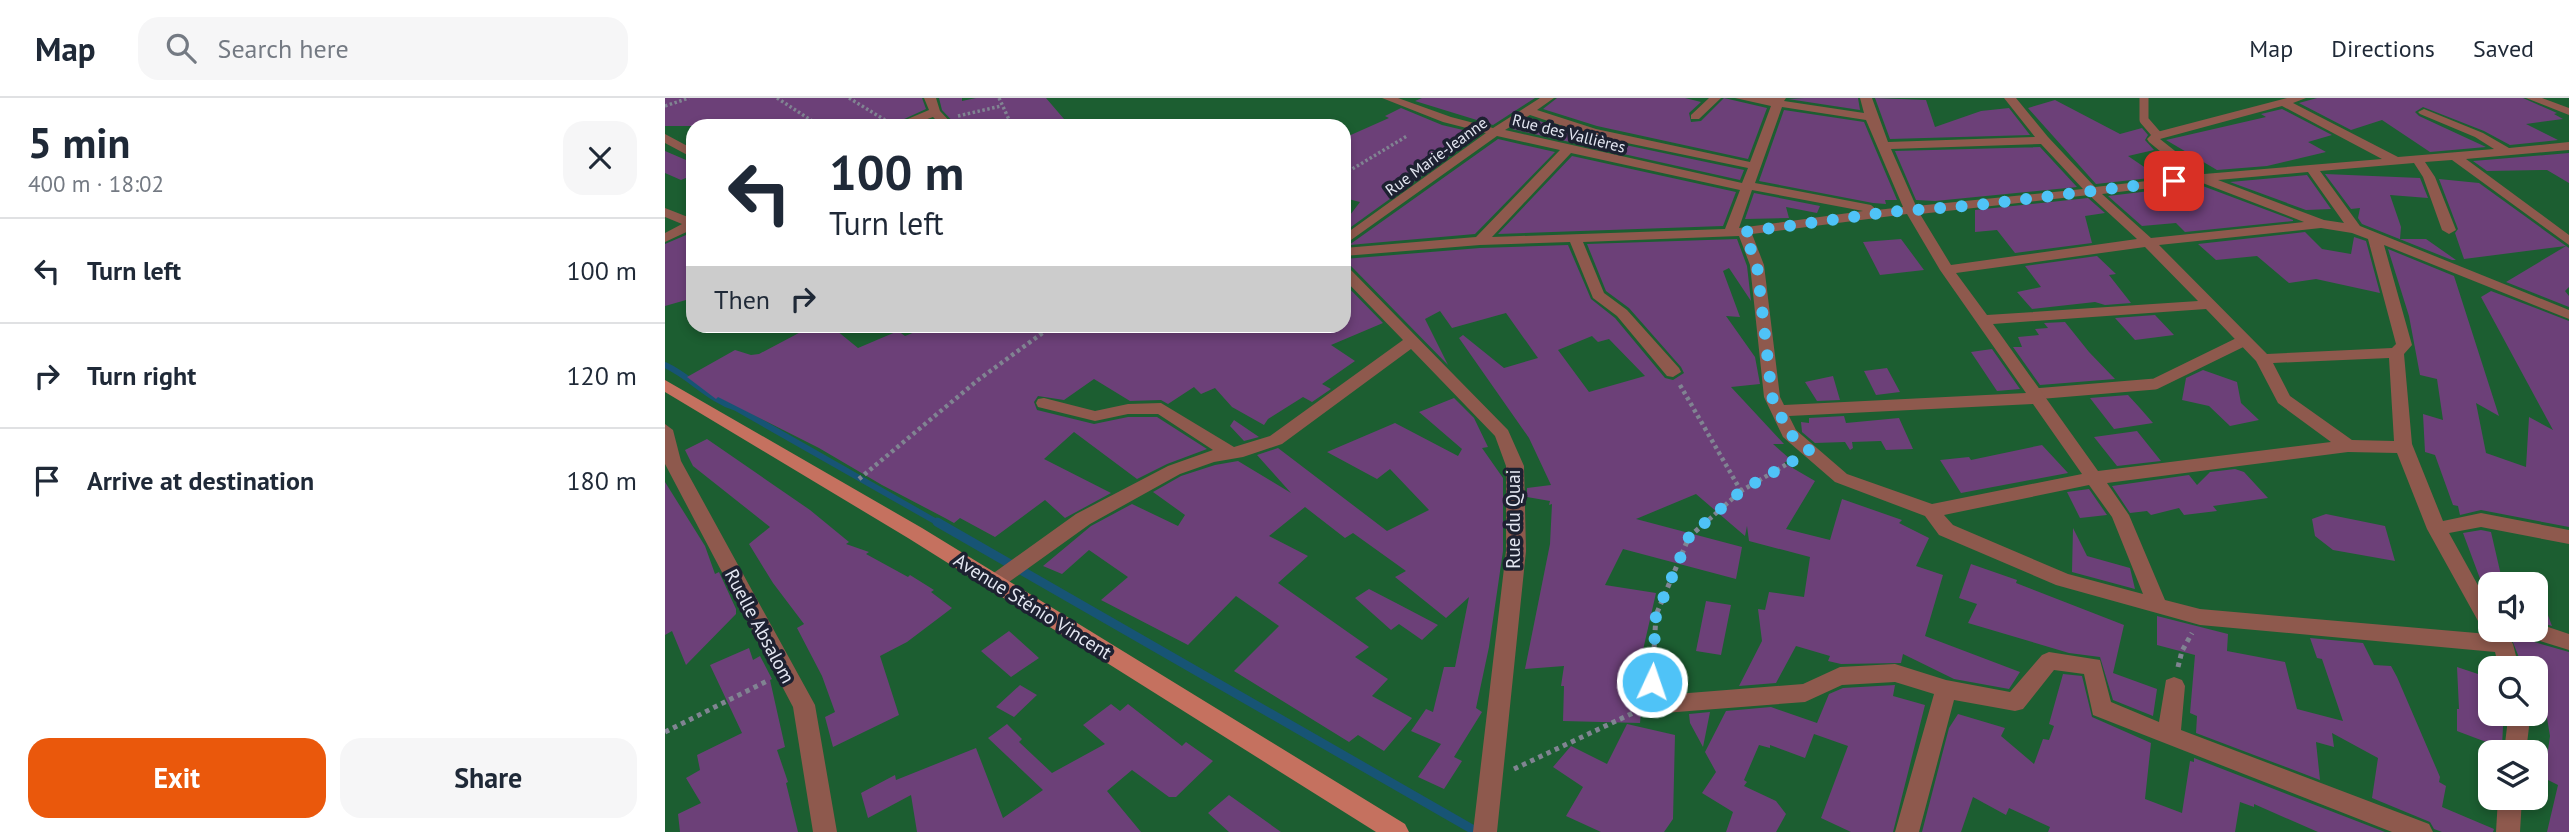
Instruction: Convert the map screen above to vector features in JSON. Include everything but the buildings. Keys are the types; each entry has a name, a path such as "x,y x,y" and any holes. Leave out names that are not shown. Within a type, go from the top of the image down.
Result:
{"main road":[{"name":"Avenue Sténio Vincent","path":"665,385 995,582 1397,832"}],"street":[{"path":"930,98 942,119"},
{"name":"Rue des Vallières","path":"1388,98 1447,120 1568,149 1889,212"},
{"name":"Rue Marie-Jeanne","path":"1351,236 1496,131 1548,98"},
{"path":"1695,117 1715,98"},
{"path":"1741,98 1778,101 1871,117"},
{"path":"1866,98 1871,117 1911,209 1947,270 2119,514 2158,606"},
{"path":"2010,98 2044,140 2093,192 2147,242 2263,359 2284,398 2348,446"},
{"path":"2300,98 2157,135 2153,139 2201,178 2321,224 2355,229 2569,315"},
{"path":"2532,98 2569,112"},
{"path":"1778,101 1768,134 1746,186 1737,233 1757,265 1772,397 1789,433 1841,478 1931,511 1946,530 2052,575 2200,617 2478,626"},
{"path":"2282,102 2395,161"},
{"path":"1527,110 1593,132 1754,166"},
{"path":"2424,112 2479,135 2507,151"},
{"path":"665,138 686,150"},
{"path":"1883,146 2044,140"},
{"path":"1351,251 1481,241 1737,233 1911,209 1978,205 2201,178 2569,146"},
{"path":"1481,241 1568,149"},
{"path":"2453,155 2569,241"},
{"path":"2417,159 2430,177 2449,230"},
{"path":"2311,169 2355,229"},
{"path":"665,212 686,221"},
{"path":"1947,270 2147,242 2321,224"},
{"path":"665,238 686,228"},
{"path":"1575,239 1598,295 1622,313 1673,372"},
{"path":"2263,359 2396,353 2404,345 2375,239"},
{"name":"Rue du Quai","path":"1351,278 1502,434 1515,466 1516,551 1485,832"},
{"path":"1983,320 2207,305"},
{"path":"995,582 1083,519 1174,470 1210,456 1265,443 1286,433 1413,340"},
{"path":"2396,353 2400,368 2398,418 2403,447 2436,529 2478,602"},
{"path":"1779,411 2035,396"},
{"path":"1044,403 1095,416 1161,408 1231,453"},
{"name":"Ruelle Absalom","path":"665,430 672,461 784,673 804,705 825,832"},
{"path":"1931,511 2093,478 2348,446 2403,447"},
{"path":"2436,529 2481,520 2569,537"},
{"path":"2548,635 2569,642"},
{"path":"1651,705 1805,693 1840,676 1895,673 1946,689 2015,702 2049,661 2094,666 2101,708 2421,832"},
{"path":"2169,736 2173,686"},
{"path":"1907,832 1946,689"},
{"path":"2508,832 2509,810"}],"lane":[{"path":"2144,98 2144,120 2157,135"},
{"path":"2035,396 2155,384 2243,341"}],"path":[{"path":"665,106 689,98"},
{"path":"777,98 809,119"},
{"path":"849,98 884,119"},
{"path":"999,98 1008,119"},
{"path":"942,119 1001,106"},
{"path":"1351,170 1407,136"},
{"path":"845,491 931,417 1013,352 1042,333"},
{"path":"1673,372 1741,491"},
{"path":"1490,780 1651,705 1656,615 1689,537 1741,491 1810,451"},
{"path":"2173,686 2182,651 2200,617"},
{"path":"665,732 784,673"}],"green space":[{"path":"665,98 2569,98 2569,832 665,832"}],"waterway":[{"path":"665,365 717,399 940,524"},
{"path":"937,522 1477,832"}],"route":[{"path":"1652,682 1656,615 1689,537 1741,491 1810,451 1789,433 1772,397 1757,265 1744,232 1911,209 1978,205 2174,181"}]}
